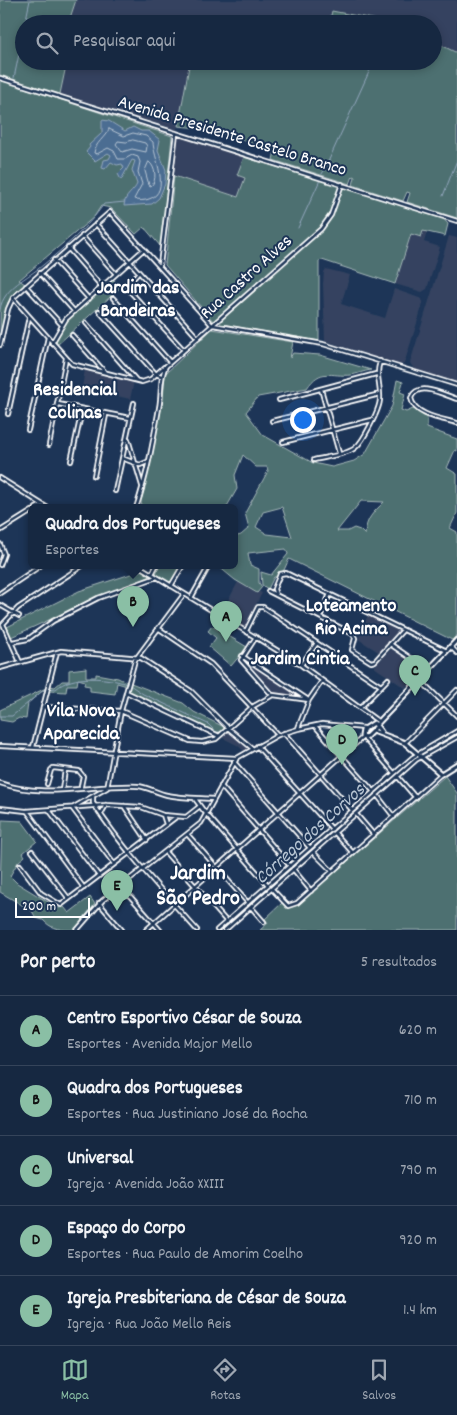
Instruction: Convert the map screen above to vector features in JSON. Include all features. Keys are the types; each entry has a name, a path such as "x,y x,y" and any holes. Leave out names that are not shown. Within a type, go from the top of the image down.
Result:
{"main road":[{"path":"362,736 376,726 457,640"},
{"path":"374,718 376,726 384,734 405,743 441,774 457,764"},
{"path":"362,736 366,729 376,726"}],"street":[{"name":"Avenida Presidente Castelo Branco","path":"0,78 457,221"},
{"path":"160,266 176,133"},
{"name":"Rua Castro Alves","path":"138,504 159,408 162,376 166,366 321,229 331,214 342,184"},
{"path":"0,345 12,298 108,213 112,214 213,325 323,344 457,385"},
{"path":"96,224 198,338"},
{"path":"82,236 116,275"},
{"path":"68,248 103,287"},
{"path":"52,343 62,324 144,249"},
{"path":"54,260 89,299"},
{"path":"139,272 126,287 184,350"},
{"path":"40,273 74,312"},
{"path":"26,286 62,324"},
{"path":"12,298 66,358 75,365 145,382 166,366"},
{"path":"113,298 170,362"},
{"path":"100,311 156,374 162,376"},
{"path":"8,414 29,317"},
{"path":"86,323 137,381"},
{"path":"72,335 105,372"},
{"path":"28,430 48,337"},
{"path":"50,445 66,358"},
{"path":"314,460 356,447 379,404 380,394 376,374 380,361"},
{"path":"279,400 376,374"},
{"path":"457,399 422,388 415,391 411,398 414,405 420,410 457,423"},
{"path":"321,389 339,453"},
{"path":"272,421 380,394"},
{"path":"115,491 134,403"},
{"path":"58,404 131,419"},
{"path":"71,462 82,410"},
{"path":"94,476 106,415"},
{"path":"283,442 372,420"},
{"path":"127,438 142,487"},
{"path":"122,458 133,460 140,465 148,461"},
{"path":"0,478 40,504"},
{"path":"0,531 28,514"},
{"path":"0,544 4,554 0,565"},
{"path":"0,593 36,569"},
{"path":"3,624 13,612 78,569"},
{"path":"144,569 301,665 374,718"},
{"path":"152,574 154,569"},
{"path":"171,586 180,569"},
{"path":"191,598 207,569"},
{"path":"276,595 274,589 280,574 286,573 447,651"},
{"path":"12,642 28,639 53,621 98,598 157,577"},
{"path":"274,589 268,591 353,634 355,638 352,650 371,662 375,661 402,630"},
{"path":"72,808 91,799 107,786 121,711 137,657 184,594"},
{"path":"320,617 330,594"},
{"path":"0,605 19,616"},
{"path":"246,631 259,606 381,686"},
{"path":"0,618 20,662"},
{"path":"158,628 211,664 278,735"},
{"path":"256,637 242,656 242,660 272,695"},
{"path":"301,665 316,643"},
{"path":"390,644 428,670"},
{"path":"451,647 457,653"},
{"path":"33,747 57,652"},
{"path":"0,668 57,652 137,657 148,661 191,691 228,728 253,749"},
{"path":"242,656 309,700"},
{"path":"360,708 388,679"},
{"path":"419,679 457,716"},
{"path":"298,729 309,700 322,681"},
{"path":"405,743 457,690"},
{"path":"126,692 219,736"},
{"path":"43,707 121,711 190,741 208,742 219,736 252,707 272,695 309,700"},
{"path":"314,725 374,792"},
{"path":"77,930 99,904 201,823 237,758 278,735 314,725 366,729"},
{"path":"354,728 394,773"},
{"path":"217,930 394,773 417,754 457,731"},
{"path":"283,733 352,810"},
{"path":"146,930 321,776 362,736"},
{"path":"225,930 376,795 421,758 457,737"},
{"path":"0,746 114,750 237,758"},
{"path":"258,746 332,829"},
{"path":"234,762 310,848"},
{"path":"47,784 52,769 81,772 81,786"},
{"path":"62,790 65,770"},
{"path":"272,889 290,907 311,891 441,774"},
{"path":"398,777 416,798"},
{"path":"0,783 23,789 62,790 107,786 141,786 169,795 214,799"},
{"path":"221,786 290,866"},
{"path":"376,795 394,817"},
{"path":"194,798 268,885"},
{"path":"0,808 26,811 106,805 141,807 163,815 176,817 189,816 204,798"},
{"path":"91,799 130,852 197,930"},
{"path":"101,814 106,805"},
{"path":"124,806 147,840"},
{"path":"72,808 114,864"},
{"path":"49,810 99,876"},
{"path":"26,811 84,888"},
{"path":"356,814 374,835"},
{"path":"163,815 166,824"},
{"path":"20,865 41,893 61,905 176,817"},
{"path":"335,832 353,853"},
{"path":"188,835 248,903"},
{"path":"32,851 69,899"},
{"path":"166,852 227,922"},
{"path":"313,852 332,871"},
{"path":"293,869 311,891"},
{"path":"121,886 160,930"},
{"path":"99,904 122,930"},
{"path":"251,907 264,922"},
{"path":"80,925 84,930"},
{"path":"230,925 234,930"}],"shaded area":[{"path":"36,0 457,0 457,53 442,46 442,15 351,15 332,11 331,15 33,15"},
{"path":"21,70 188,70 177,130 19,81"},
{"path":"178,136 244,157 237,175 246,178 238,197 174,176"},
{"path":"427,232 424,242 440,247 427,289 422,292 395,284 411,234"},
{"path":"449,236 457,238 457,383 414,369 410,363"},
{"path":"326,269 350,275 341,304 385,318 394,289 422,299 423,304 404,364 400,365 325,341 323,284"},
{"path":"85,369 134,382 130,399 82,388"},
{"path":"238,582 262,593 244,628 221,614"},
{"path":"368,615 398,631 380,653 358,639"},
{"path":"391,649 423,669 405,688 374,667"},
{"path":"247,661 286,686 300,696 275,694"},
{"path":"232,727 254,745 244,751 221,737"}],"green space":[{"path":"0,0 76,0 71,15 15,15 15,70 65,70 60,94 0,75"},
{"path":"332,11 352,15 331,15"},
{"path":"442,46 457,53 457,218 407,202 410,193 407,192 403,201 353,185 355,177 353,176 350,184 273,160 275,151 208,129 178,126 188,70 442,70"},
{"path":"0,80 172,136 161,247 144,227 136,234 111,208 101,206 94,217 19,280 25,284 8,302 0,337"},
{"path":"244,157 442,217 448,224 445,236 423,231 421,237 411,234 395,284 322,260 319,261 319,341 220,324 222,320 220,316 213,321 165,265 174,176 238,197 245,178 237,175"},
{"path":"113,279 120,288 57,345 55,340 65,321"},
{"path":"212,329 293,342 290,358 293,353 320,355 371,370 351,375 322,375 312,381 307,388 258,397 246,412 263,435 313,463 332,467 354,461 365,454 392,406 397,380 403,382 400,392 405,394 401,410 406,412 413,409 427,416 427,428 457,439 457,451 455,450 447,468 457,474 457,513 450,528 457,532 457,635 452,640 289,559 284,570 274,577 268,589 262,585 261,572 271,575 288,554 286,549 248,553 250,565 259,569 259,583 262,587 257,593 235,580 222,569 238,569 238,536 249,528 245,513 268,471 267,467 256,467 243,455 235,475 237,489 228,504 141,504 163,400 165,374","holes":["361,501 384,502 373,513 365,535 360,530 354,528 348,531 337,531","282,507 292,537 267,534 256,527 263,512"]},
{"path":"158,569 178,569 170,583 156,574"},
{"path":"143,570 151,576 11,637 7,627 79,591"},
{"path":"212,626 247,647 231,666 209,647 216,638 208,631"},
{"path":"86,668 86,677 96,677 96,674 118,678 128,683 127,686 117,683 115,694 90,691 90,686 84,685 85,681 78,679 77,685 67,685 66,692 49,691 50,686 55,687 62,681 69,681 69,670"},
{"path":"131,683 183,703 194,712 224,727 224,731 219,735 213,733 128,691"},
{"path":"46,688 28,703 26,719 19,718 12,722 0,720 0,710"},
{"path":"445,776 457,793 457,930 260,930 268,923 265,919 282,903 289,907 301,902"},
{"path":"2,820 22,821 37,841 23,853 25,856 18,862 10,876 17,883 58,908 64,907 69,913 90,897 95,904 74,930 50,926 43,920 36,918 32,911 0,892"}],"water":[{"path":"102,120 109,121 125,131 133,127 141,131 149,131 160,140 158,150 166,170 165,184 159,198 152,204 124,206 127,196 137,184 132,170 135,161 132,160 121,180 118,174 124,168 122,164 117,165 111,162 105,169 102,168 104,160 109,159 111,155 108,153 95,161 86,152 90,147 89,145 102,133"},
{"path":"413,758 417,758 220,930"}],"waterway":[{"path":"27,15 30,0"},
{"path":"14,78 16,70"},
{"path":"328,162 370,70"},
{"path":"443,196 457,160"},
{"path":"322,174 327,165"},
{"path":"298,228 320,180"},
{"path":"0,309 2,301 11,289 68,244 91,221 104,204 125,202"},
{"path":"49,688 56,689 71,681 90,678 127,684"},
{"path":"130,685 143,694 208,724 216,732 221,732"},
{"path":"0,716 12,716 45,689"}],"place":[{"name":"Quadra dos Portugueses","path":"133,627"},
{"name":"Centro Esportivo César de Souza","path":"226,642"},
{"name":"Universal","path":"415,696"},
{"name":"Espaço do Corpo","path":"342,765"},
{"name":"Igreja Presbiteriana de César de Souza","path":"117,911"}],"district":[{"name":"Jardim das Bandeiras","path":"138,300"},
{"name":"Residencial Colinas","path":"75,402"},
{"name":"Loteamento Rio Acima","path":"351,618"},
{"name":"Jardim Cintia","path":"300,660"},
{"name":"Vila Nova Aparecida","path":"81,724"},
{"name":"Jardim São Pedro","path":"198,886"}],"water label":[{"name":"Córrego dos Corvos","path":"311,835"}]}
